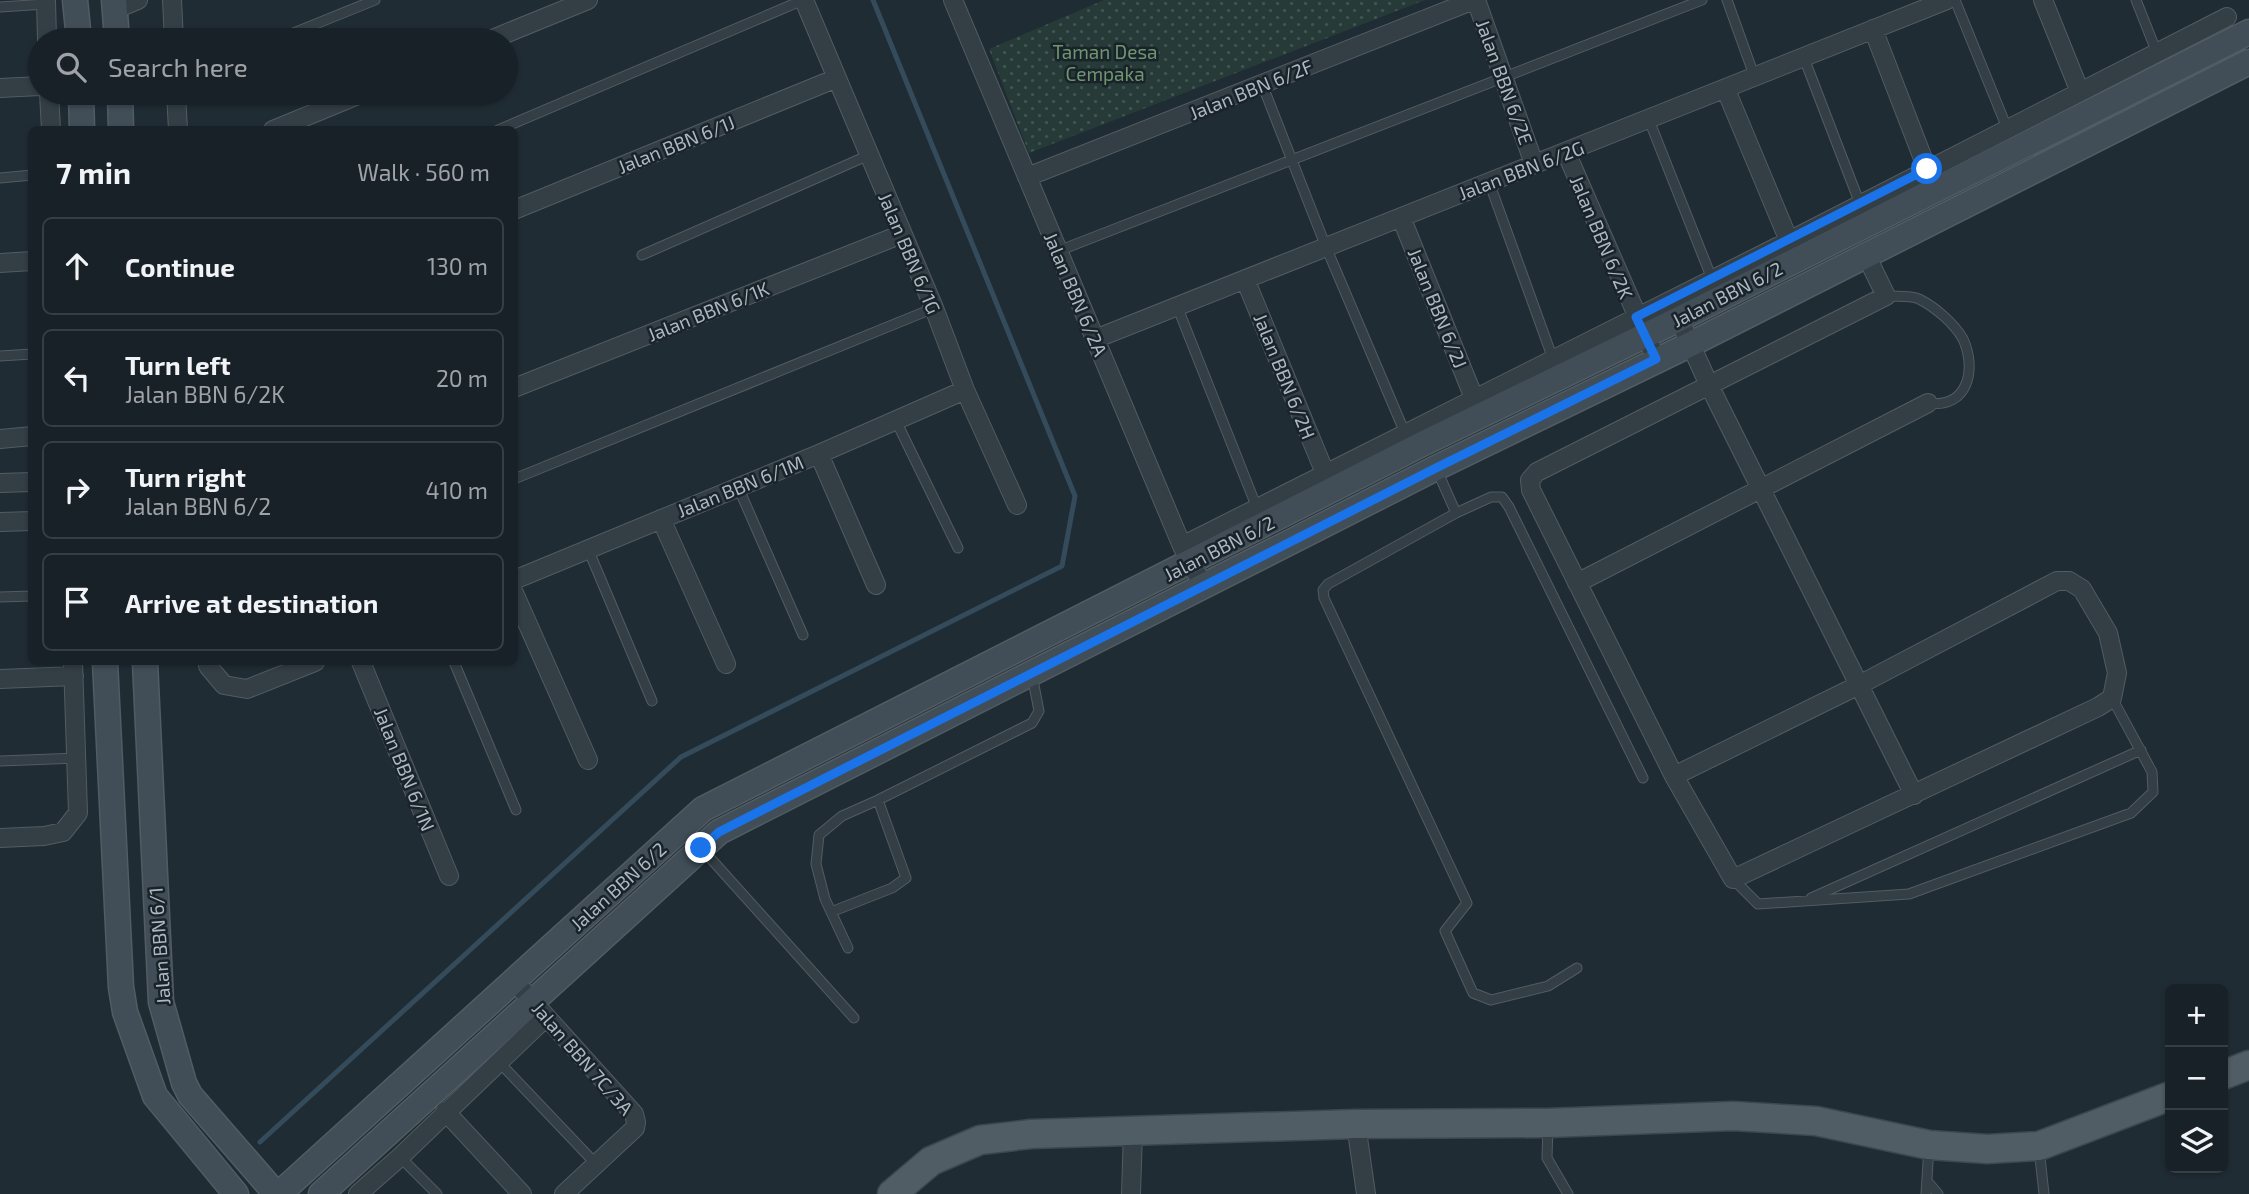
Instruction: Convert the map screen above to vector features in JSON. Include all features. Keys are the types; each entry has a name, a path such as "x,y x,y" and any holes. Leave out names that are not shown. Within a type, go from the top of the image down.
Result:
{"main road":[{"path":"892,1194 930,1161 980,1140 1031,1134 1356,1124 1548,1123 1733,1116 1816,1121 1930,1145 1987,1149 2039,1146 2165,1098"}],"street":[{"path":"75,0 78,28"},
{"path":"172,0 173,28"},
{"path":"518,29 588,0"},
{"name":"Jalan BBN 6/1G","path":"804,0 934,308 965,390 1017,505"},
{"name":"Jalan BBN 6/2A","path":"953,0 1095,339 1203,587"},
{"name":"Jalan BBN 6/2F","path":"1027,177 1475,0"},
{"name":"Jalan BBN 6/2E","path":"1475,0 1534,164"},
{"name":"Jalan BBN 6/2G","path":"1095,339 1947,0"},
{"path":"2043,0 2080,92"},
{"path":"1187,554 1257,508 1553,359 1640,326 1712,279 2157,53 2238,29 2220,0"},
{"path":"46,2 47,28"},
{"path":"119,28 122,3"},
{"path":"1873,29 1927,169"},
{"name":"Jalan BBN 6/2","path":"277,1194 703,809 1187,554 1412,450 1640,326 1679,319 2238,29"},
{"name":"Jalan BBN 6/2","path":"321,1194 539,1009 719,832 1436,468 1691,344 2249,62"},
{"name":"Jalan BBN 6/1J","path":"518,209 837,78"},
{"path":"0,88 28,87"},
{"path":"1726,90 1789,242"},
{"path":"50,105 51,126"},
{"path":"81,105 82,126"},
{"path":"120,105 121,126"},
{"path":"177,105 178,126"},
{"path":"283,126 334,105"},
{"name":"Jalan BBN 6/2K","path":"1566,152 1656,359"},
{"name":"Jalan BBN 6/2J","path":"1401,217 1474,398"},
{"name":"Jalan BBN 6/1K","path":"518,386 902,234"},
{"path":"1674,776 1859,685 2057,582 2069,581 2082,589 2108,633 2118,673 2112,698 1914,795 1733,879 1674,776 1531,490 1530,480 1537,472 1886,296 1866,255"},
{"path":"0,263 28,261"},
{"name":"Jalan BBN 6/2H","path":"1245,279 1325,473"},
{"path":"1679,319 1709,385 1914,795"},
{"name":"Jalan BBN 6/1M","path":"518,578 819,454 965,390"},
{"path":"1577,583 1928,403"},
{"path":"0,439 28,436"},
{"path":"819,454 876,585"},
{"path":"0,483 28,482"},
{"path":"661,519 726,664"},
{"path":"0,522 28,521"},
{"path":"518,602 588,760"},
{"name":"Jalan BBN 6/1","path":"105,665 121,987 125,1012 155,1096 236,1194"},
{"name":"Jalan BBN 6/1","path":"145,665 161,1002 184,1083 190,1095 277,1194"},
{"path":"208,665 224,685 247,689 307,665"},
{"name":"Jalan BBN 6/1N","path":"362,665 449,876"},
{"path":"0,679 74,669 78,758 78,813 63,832 44,836 0,838"},
{"name":"Jalan BBN 7C/3A","path":"514,981 634,1114 635,1128 564,1194"},
{"path":"358,1194 499,1062 539,1009"},
{"path":"445,1111 522,1194"},
{"path":"1356,1124 1366,1194"},
{"path":"1131,1194 1133,1131"}],"lane":[{"path":"306,28 375,0"},
{"path":"507,126 804,0"},
{"path":"1058,251 1702,0"},
{"path":"1727,0 1755,78"},
{"path":"1955,0 2007,128"},
{"path":"2136,0 2157,53"},
{"path":"0,7 46,2"},
{"path":"1804,58 1860,204"},
{"path":"1262,84 1326,247 1405,433"},
{"path":"1649,120 1712,279"},
{"path":"642,255 869,155"},
{"path":"0,178 28,175"},
{"path":"1489,182 1553,359"},
{"path":"1886,296 1916,298 1938,311 1964,341 1969,380 1961,393 1946,404 1928,403"},
{"path":"1177,306 1257,508"},
{"path":"518,477 934,308"},
{"path":"0,356 28,354"},
{"path":"896,421 958,548"},
{"path":"1436,468 1456,513"},
{"path":"738,486 803,635"},
{"path":"1577,968 1548,986 1491,1000 1473,993 1445,931 1467,903 1324,598 1323,590 1328,584 1456,513 1491,497 1502,497 1643,778"},
{"path":"588,549 652,701"},
{"path":"0,597 28,596"},
{"path":"455,665 516,810"},
{"path":"848,948 831,912 816,864 820,835 842,816 1032,723 1039,711 1032,674"},
{"path":"1733,879 1758,904 1909,894 2131,813 2153,792 2152,772 2112,698"},
{"path":"1804,901 2141,750"},
{"path":"0,761 78,758"},
{"path":"831,912 892,888 906,878 878,800"},
{"path":"701,848 854,1018"},
{"path":"499,1062 596,1164"},
{"path":"1548,1123 1547,1158 1568,1194"},
{"path":"1926,1194 1930,1145"},
{"path":"2034,1194 2044,1191 2039,1146"},
{"path":"400,1157 437,1194"},
{"path":"1927,1181 1938,1194"}],"green space":[{"name":"Taman Desa Cempaka","path":"1104,0 1425,0 1029,153 989,49"}],"waterway":[{"path":"260,1142 681,757 1062,566 1075,496 873,0"}],"route":[{"path":"701,848 719,832 1656,359 1636,317 1789,242 1927,169"}]}
